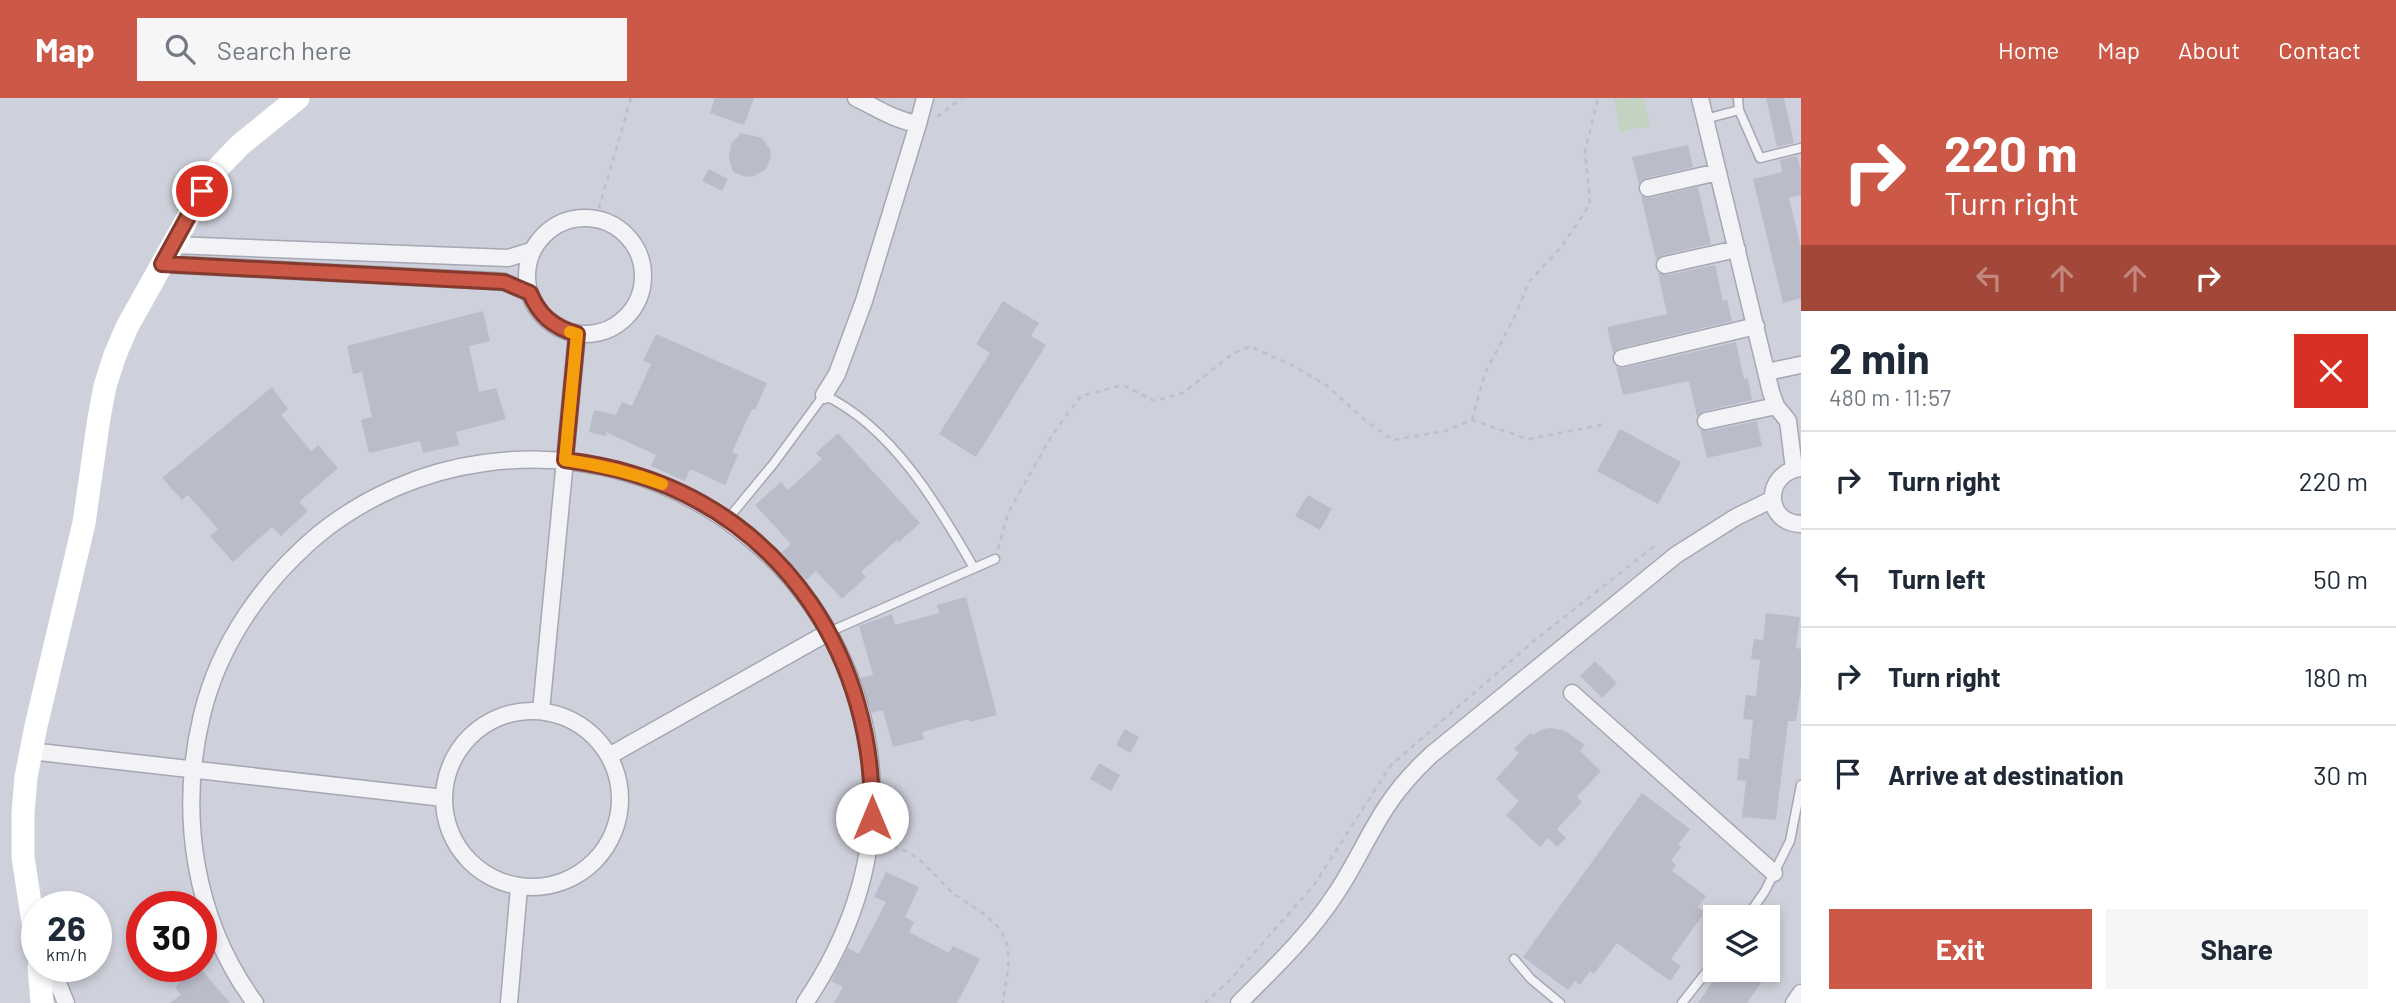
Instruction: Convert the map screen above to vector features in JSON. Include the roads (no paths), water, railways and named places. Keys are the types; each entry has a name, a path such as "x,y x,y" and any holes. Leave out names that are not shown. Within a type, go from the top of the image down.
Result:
{"main road":[{"path":"30,891 23,846 23,813 30,751 84,523 105,386 115,355 127,327 202,191 223,161 298,98"},
{"path":"40,982 42,1003"}],"street":[{"path":"856,98 883,114 903,122 918,124"},
{"path":"824,395 837,374 864,301 925,98"},
{"path":"1700,98 1776,406 1794,422 1797,469 1780,477 1773,499 1780,515 1786,521 1801,524"},
{"path":"1648,188 1718,172"},
{"path":"168,255 508,258 531,251 551,229 565,221 580,217 596,218 612,223 625,232 636,245 642,260 644,277 638,300 623,320 609,329 593,334 577,334 553,324 543,316 530,293 527,280 531,251"},
{"path":"1665,265 1737,249"},
{"path":"168,255 504,282 530,293"},
{"path":"1622,358 1756,326"},
{"path":"541,711 577,334"},
{"path":"1767,372 1800,365"},
{"path":"1706,421 1776,406"},
{"path":"255,1003 224,951 205,902 193,849 190,809 192,769 204,707 227,648 260,594 281,570 311,541 354,510 382,494 440,472 502,460 565,460 600,465 666,486 727,520 751,538 794,582 829,632 852,682 866,735 872,790 869,845 853,913 829,965 805,1003"},
{"path":"1239,1003 1290,953 1310,929 1350,872 1387,805 1413,772 1431,755 1676,555 1736,516 1773,499"},
{"path":"609,756 829,632"},
{"path":"1572,693 1774,873"},
{"path":"541,711 581,725 597,739 609,756 618,779 620,803 615,827 604,849 588,867 567,880 544,887 519,887 495,880 474,866 458,846 447,823 444,798 448,774 458,752 474,734 494,720 516,712 541,711"},
{"path":"30,751 444,798"},
{"path":"509,1003 519,887"},
{"path":"57,982 66,1003"},
{"path":"1794,1003 1801,993"}],"lane":[{"path":"1738,98 1739,110 1760,158 1801,148"},
{"path":"1705,119 1739,110"},
{"path":"727,520 774,464 824,395 838,401 867,424 910,469 950,523 974,568"},
{"path":"829,632 995,559"},
{"path":"1755,905 1790,841 1801,785"},
{"path":"1514,959 1531,979 1560,1003"},
{"path":"1682,1003 1703,976"}]}
